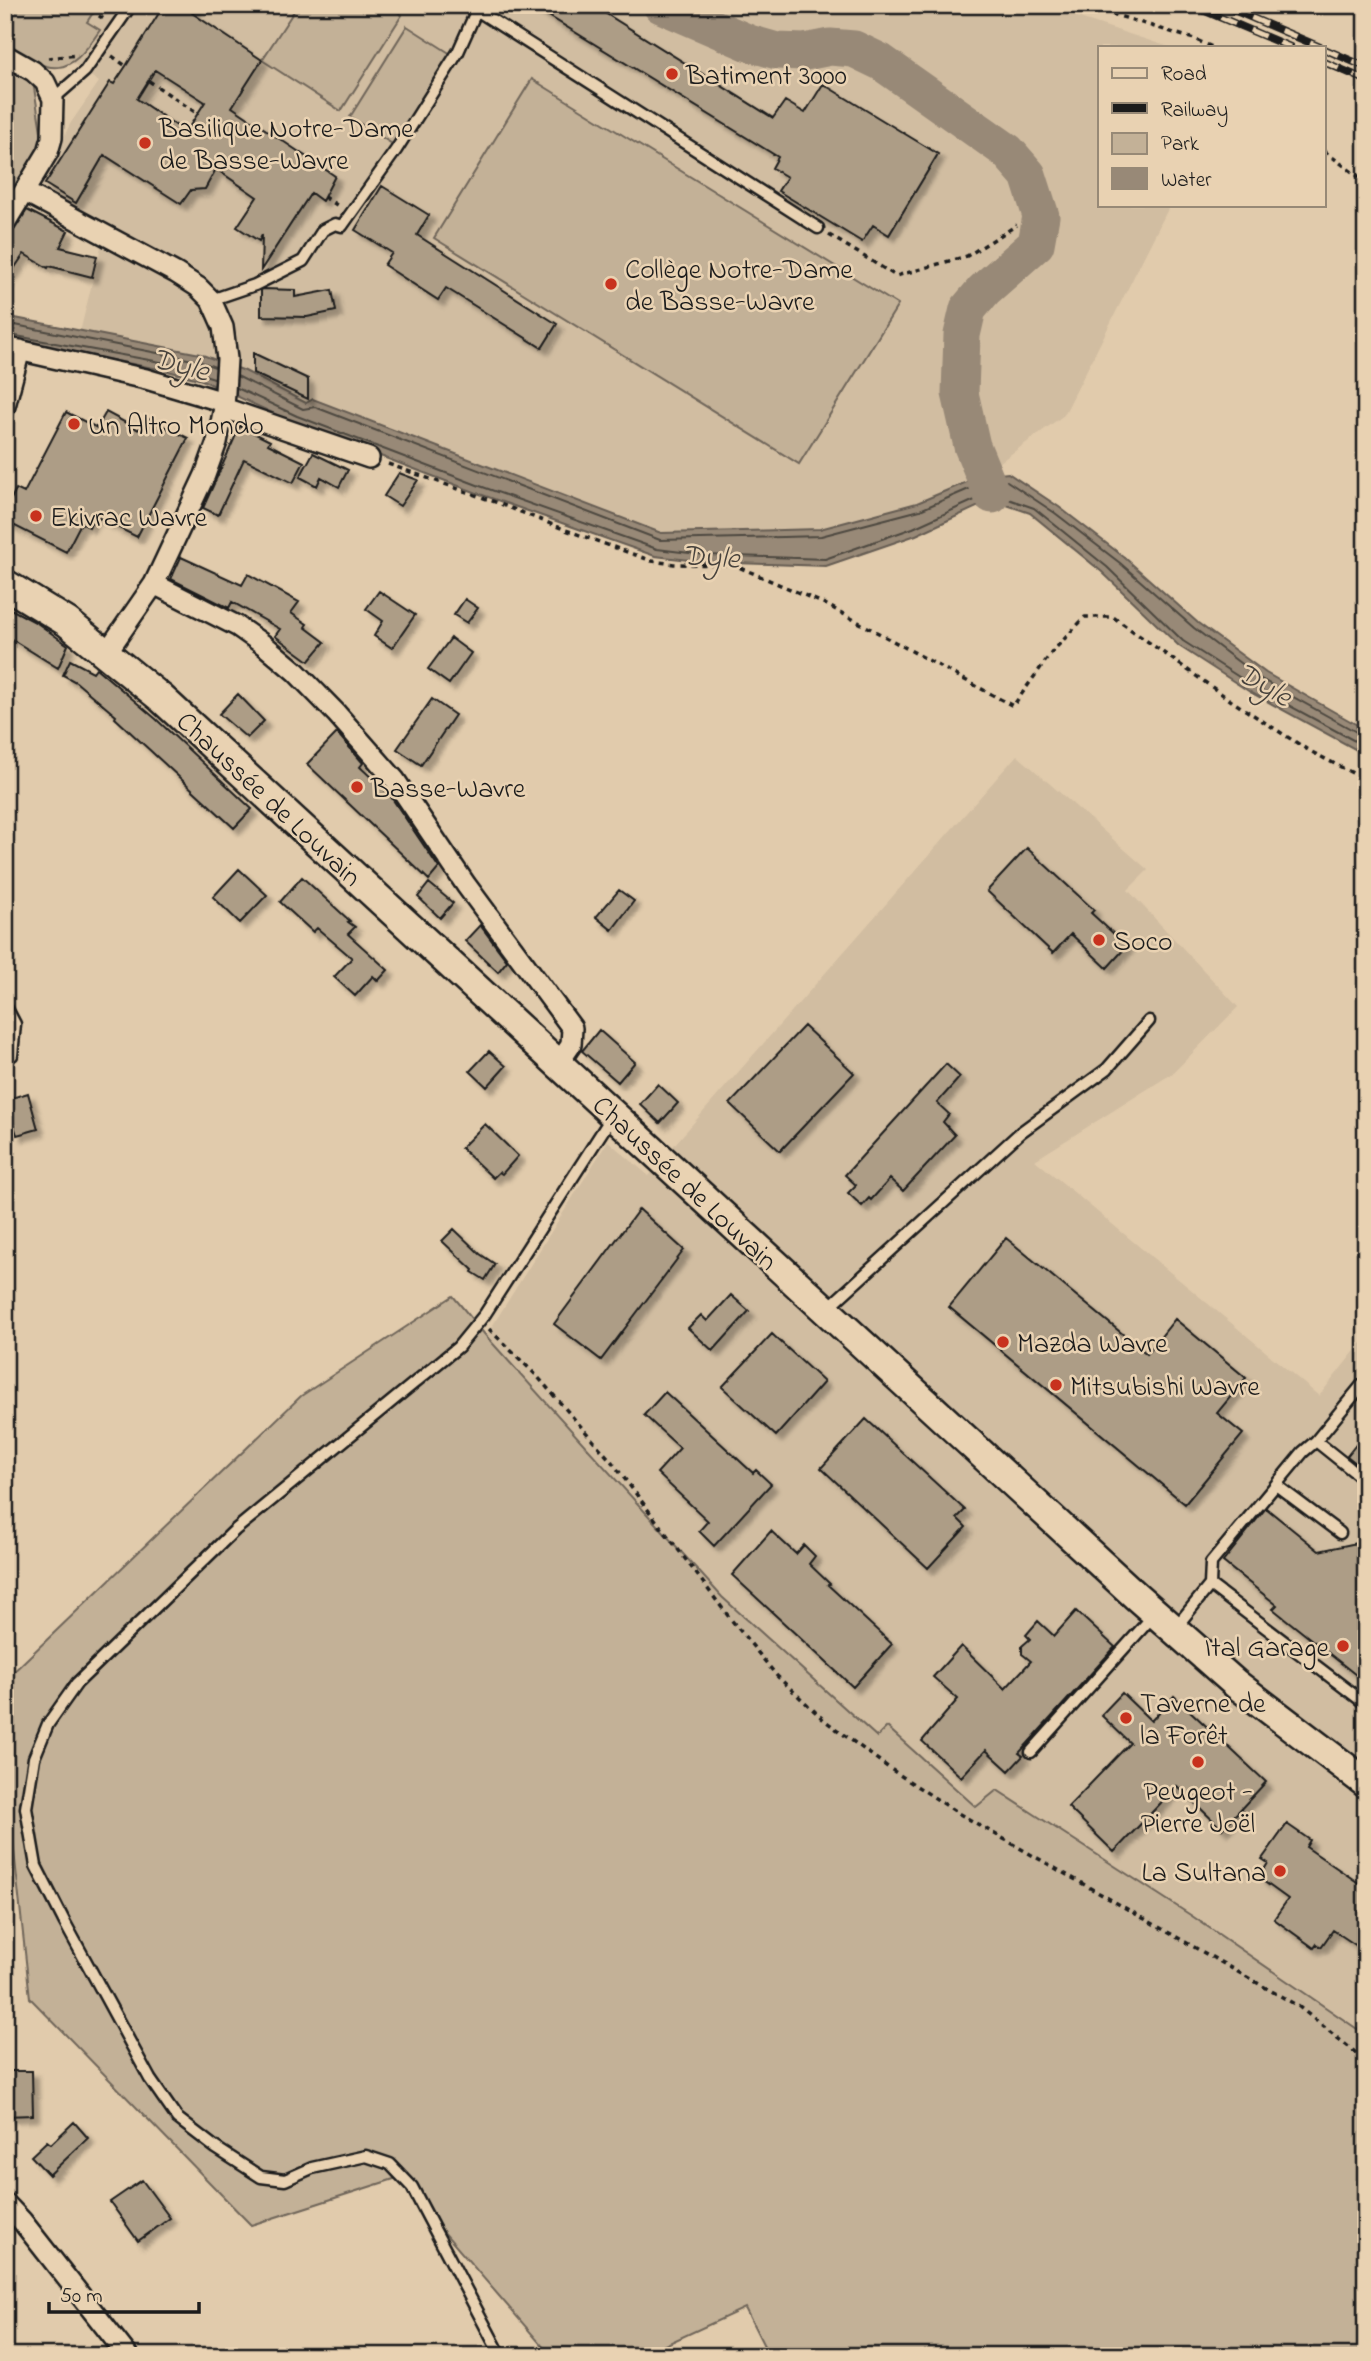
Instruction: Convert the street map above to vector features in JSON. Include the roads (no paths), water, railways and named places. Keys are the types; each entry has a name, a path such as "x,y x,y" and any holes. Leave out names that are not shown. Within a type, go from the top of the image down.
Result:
{"main road":[{"name":"Chaussée de Louvain","path":"5,584 67,622 107,652 207,739 1165,1621 1236,1684 1366,1783"}],"street":[{"path":"5,55 33,71 45,82 53,99 52,138 48,152 5,223"},
{"path":"25,192 198,287 211,300 223,327 227,359 217,442 205,475 154,584 107,652"},
{"path":"5,406 12,349 146,379 224,401 369,458"},
{"path":"154,584 237,626 264,645 296,672 336,713 395,780 466,885 572,1028 571,1045 558,1064"},
{"path":"5,2203 128,2356"}],"lane":[{"path":"53,99 70,86 95,58 131,5"},
{"path":"211,300 256,285 303,261 323,230 335,224 342,226 396,150 458,52 478,8 818,228"},
{"path":"5,1005 15,1024 12,1055 5,1057"},
{"path":"825,1310 1021,1132 1107,1069 1149,1021"},
{"path":"501,2356 412,2187 390,2164 366,2156 313,2168 285,2180 261,2177 216,2148 177,2118 150,2079 36,1866 26,1808 34,1758 43,1735 78,1683 235,1530 458,1347 480,1321 613,1114"},
{"path":"1031,1752 1165,1621 1210,1585 1211,1563 1303,1452 1316,1441 1363,1385"},
{"path":"1316,1441 1366,1481"},
{"path":"1276,1485 1340,1533"},
{"path":"1210,1585 1366,1704"}],"water":[{"name":"Dyle","path":"5,316 200,354 245,371 306,403 313,399 661,533 820,529 917,503 981,476 1008,473 1059,507 1124,557 1198,623 1266,673 1366,730 1366,755 1250,692 1179,646 1102,572 1030,513 992,500 916,535 826,566 706,562 655,556 477,493 294,423 202,380 164,370 5,340"}],"waterway":[{"path":"661,5 749,43 777,51 805,52 830,47 854,49 881,62 1007,151 1028,175 1041,216 1036,244 984,290 968,309 962,335 960,393 972,446 992,495"}],"railway":[{"path":"1191,5 1288,46"},
{"path":"1222,5 1318,46"},
{"path":"1326,50 1366,67"},
{"path":"1326,63 1366,80"}],"place":[{"name":"Batiment 3000","path":"672,74"},
{"name":"Basilique Notre-Dame de Basse-Wavre","path":"145,143"},
{"name":"Collège Notre-Dame de Basse-Wavre","path":"611,284"},
{"name":"Un Altro Mondo","path":"74,424"},
{"name":"Ekivrac Wavre","path":"36,516"},
{"name":"Basse-Wavre","path":"357,787"},
{"name":"Soco","path":"1099,940"},
{"name":"Mazda Wavre","path":"1003,1342"},
{"name":"Mitsubishi Wavre","path":"1056,1385"},
{"name":"Ital Garage","path":"1343,1646"},
{"name":"Taverne de la Forêt","path":"1126,1718"},
{"name":"Peugeot - Pierre Joël","path":"1198,1762"},
{"name":"La Sultana","path":"1280,1871"}]}
